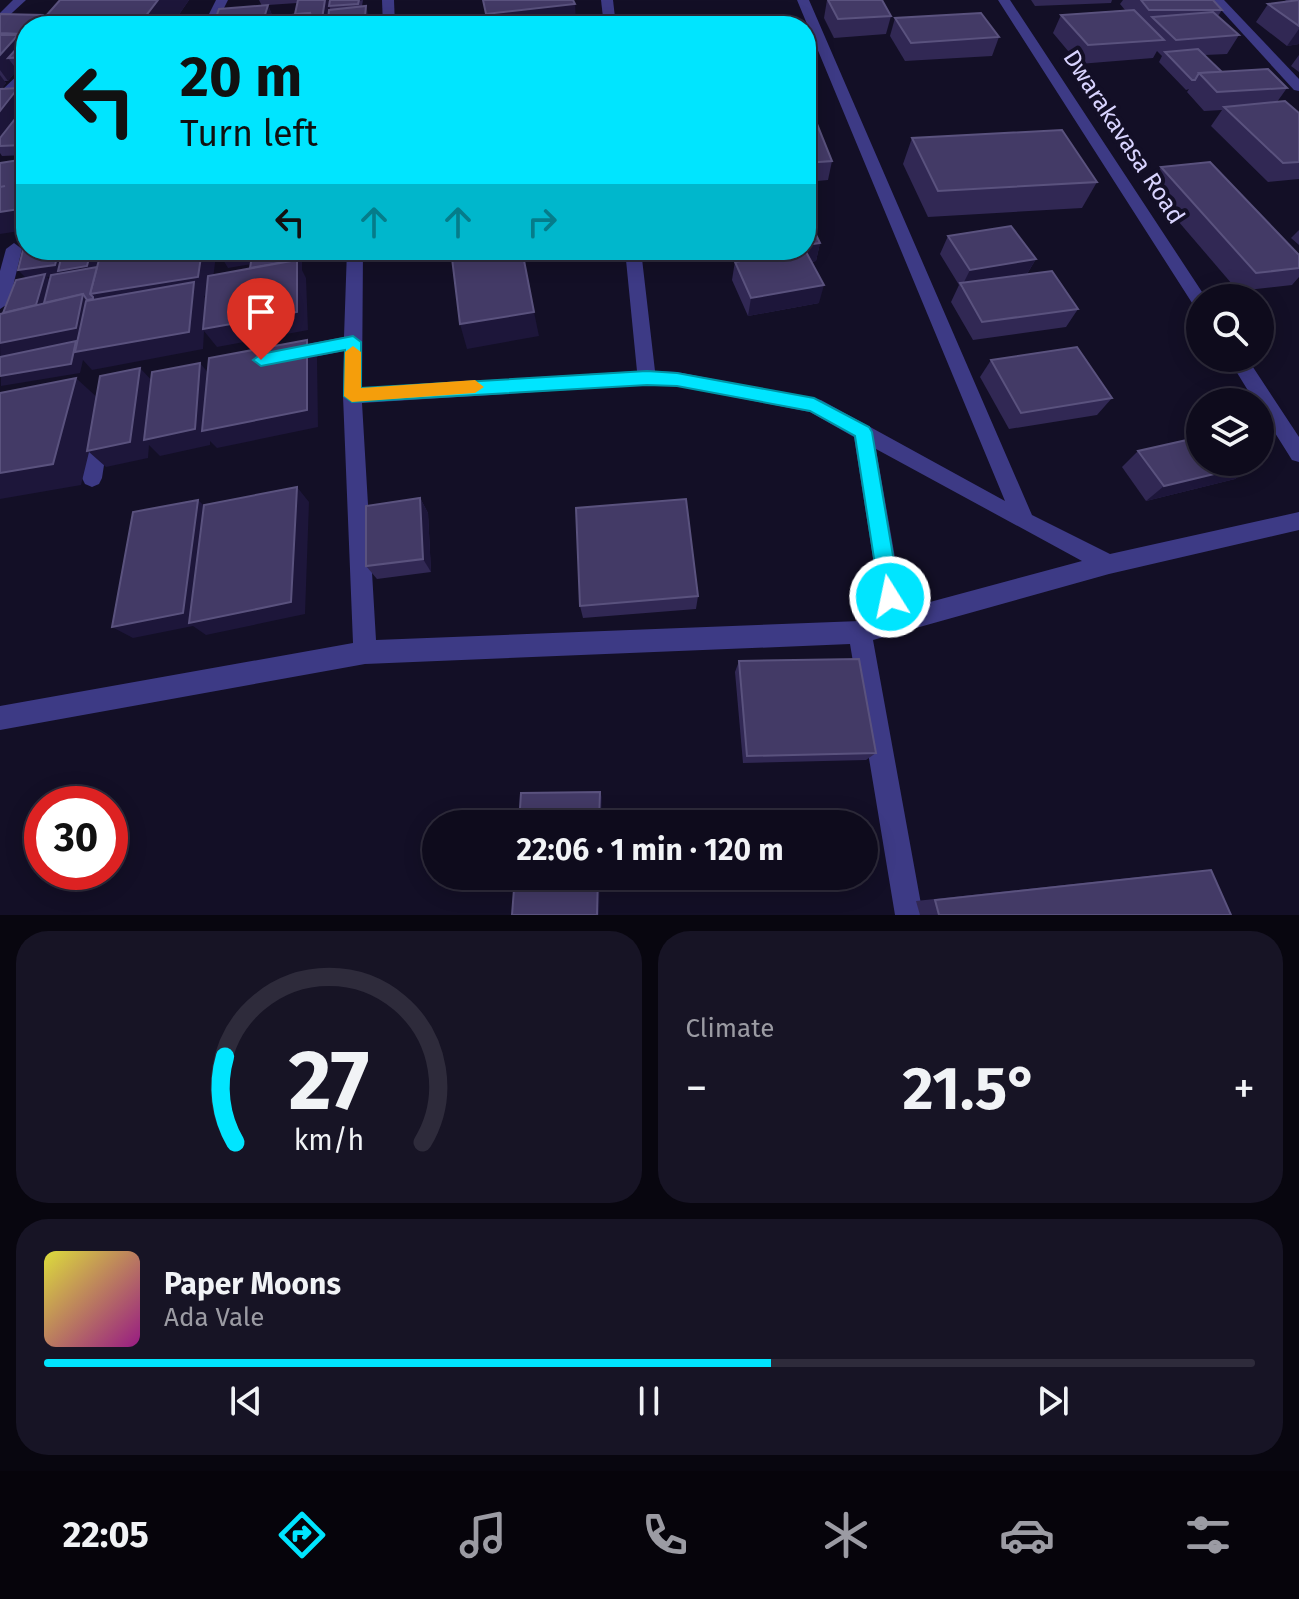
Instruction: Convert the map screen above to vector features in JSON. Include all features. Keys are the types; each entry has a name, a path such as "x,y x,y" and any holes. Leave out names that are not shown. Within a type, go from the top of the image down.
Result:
{"street":[{"path":"0,20 20,0"},
{"name":"Dwarakavasa Road","path":"1004,0 1188,284"},
{"path":"1218,0 1299,87"},
{"path":"816,31 1024,522"},
{"path":"0,100 16,82"},
{"path":"0,303 13,249"},
{"path":"355,260 352,396 365,652"},
{"path":"634,260 647,378"},
{"path":"261,360 353,342"},
{"path":"1246,372 1299,454"},
{"path":"352,396 647,378 677,379 814,405 1024,522 1109,564"},
{"path":"92,478 102,419"},
{"path":"863,432 895,624"},
{"path":"0,718 365,652 860,632 1109,564 1299,521"},
{"path":"860,632 909,915"}],"building":[{"path":"60,0 158,0 146,16 46,16"},
{"path":"298,0 325,0 322,16 295,14"},
{"path":"330,0 359,0 358,4 329,6"},
{"path":"483,0 573,0 575,4 486,14"},
{"path":"828,0 882,0 891,16 838,19"},
{"path":"1141,0 1213,0 1222,10 1149,10"},
{"path":"1299,0 1299,26 1268,4"},
{"path":"268,5 265,16 216,16 219,9"},
{"path":"366,6 365,16 328,16 329,10"},
{"path":"1134,10 1164,40 1088,45 1061,15"},
{"path":"1213,12 1239,35 1176,40 1152,17"},
{"path":"310,13 310,16 283,16"},
{"path":"981,13 999,37 911,43 895,18"},
{"path":"0,14 42,15 16,16 16,34 0,33"},
{"path":"0,35 16,35 16,37 0,55"},
{"path":"1198,49 1222,72 1199,73 1192,80 1165,52"},
{"path":"1268,69 1287,88 1217,92 1199,73"},
{"path":"16,88 0,111 0,89"},
{"path":"1285,101 1299,113 1299,162 1283,163 1224,107"},
{"path":"16,118 16,145 0,146 0,138"},
{"path":"817,124 832,161 816,162"},
{"path":"1062,130 1097,182 938,191 912,138"},
{"path":"16,161 16,210 0,212 0,163"},
{"path":"1210,162 1299,255 1299,268 1256,273 1161,167"},
{"path":"1011,226 1036,259 970,270 948,236"},
{"path":"20,260 56,260 55,265 18,270"},
{"path":"61,260 88,260 87,266 58,271"},
{"path":"99,260 201,260 198,277 90,294"},
{"path":"251,260 297,260 250,268"},
{"path":"297,260 297,312 203,329 208,276"},
{"path":"452,260 524,260 534,312 460,324"},
{"path":"810,260 824,285 751,298 735,262"},
{"path":"97,267 90,294 93,299 87,300 83,294 44,303 51,275"},
{"path":"1052,271 1078,309 982,322 960,283"},
{"path":"45,274 36,305 3,313 16,280"},
{"path":"194,282 189,332 75,352 86,301"},
{"path":"83,294 76,328 0,343 0,314"},
{"path":"307,340 307,410 202,431 209,358"},
{"path":"76,341 71,364 0,376 0,357"},
{"path":"1077,347 1112,398 1021,413 991,360"},
{"path":"200,363 195,429 144,440 152,372"},
{"path":"140,368 130,442 87,451 100,376"},
{"path":"76,378 53,464 0,473 0,393"},
{"path":"1186,440 1186,476 1206,476 1164,486 1138,451"},
{"path":"297,487 291,602 189,623 204,505"},
{"path":"420,498 423,559 366,566 366,506"},
{"path":"686,499 698,596 580,606 576,508"},
{"path":"198,500 183,613 112,627 133,512"},
{"path":"859,659 876,753 747,756 739,661"},
{"path":"600,792 599,810 520,810 521,793"},
{"path":"1211,870 1231,915 939,915 935,900"},
{"path":"514,890 598,890 597,915 512,915"}],"slow traffic":[{"path":"353,352 352,396 475,387"}],"route":[{"path":"261,360 353,342 352,396 647,378 677,379 814,405 863,432 890,597"}]}
